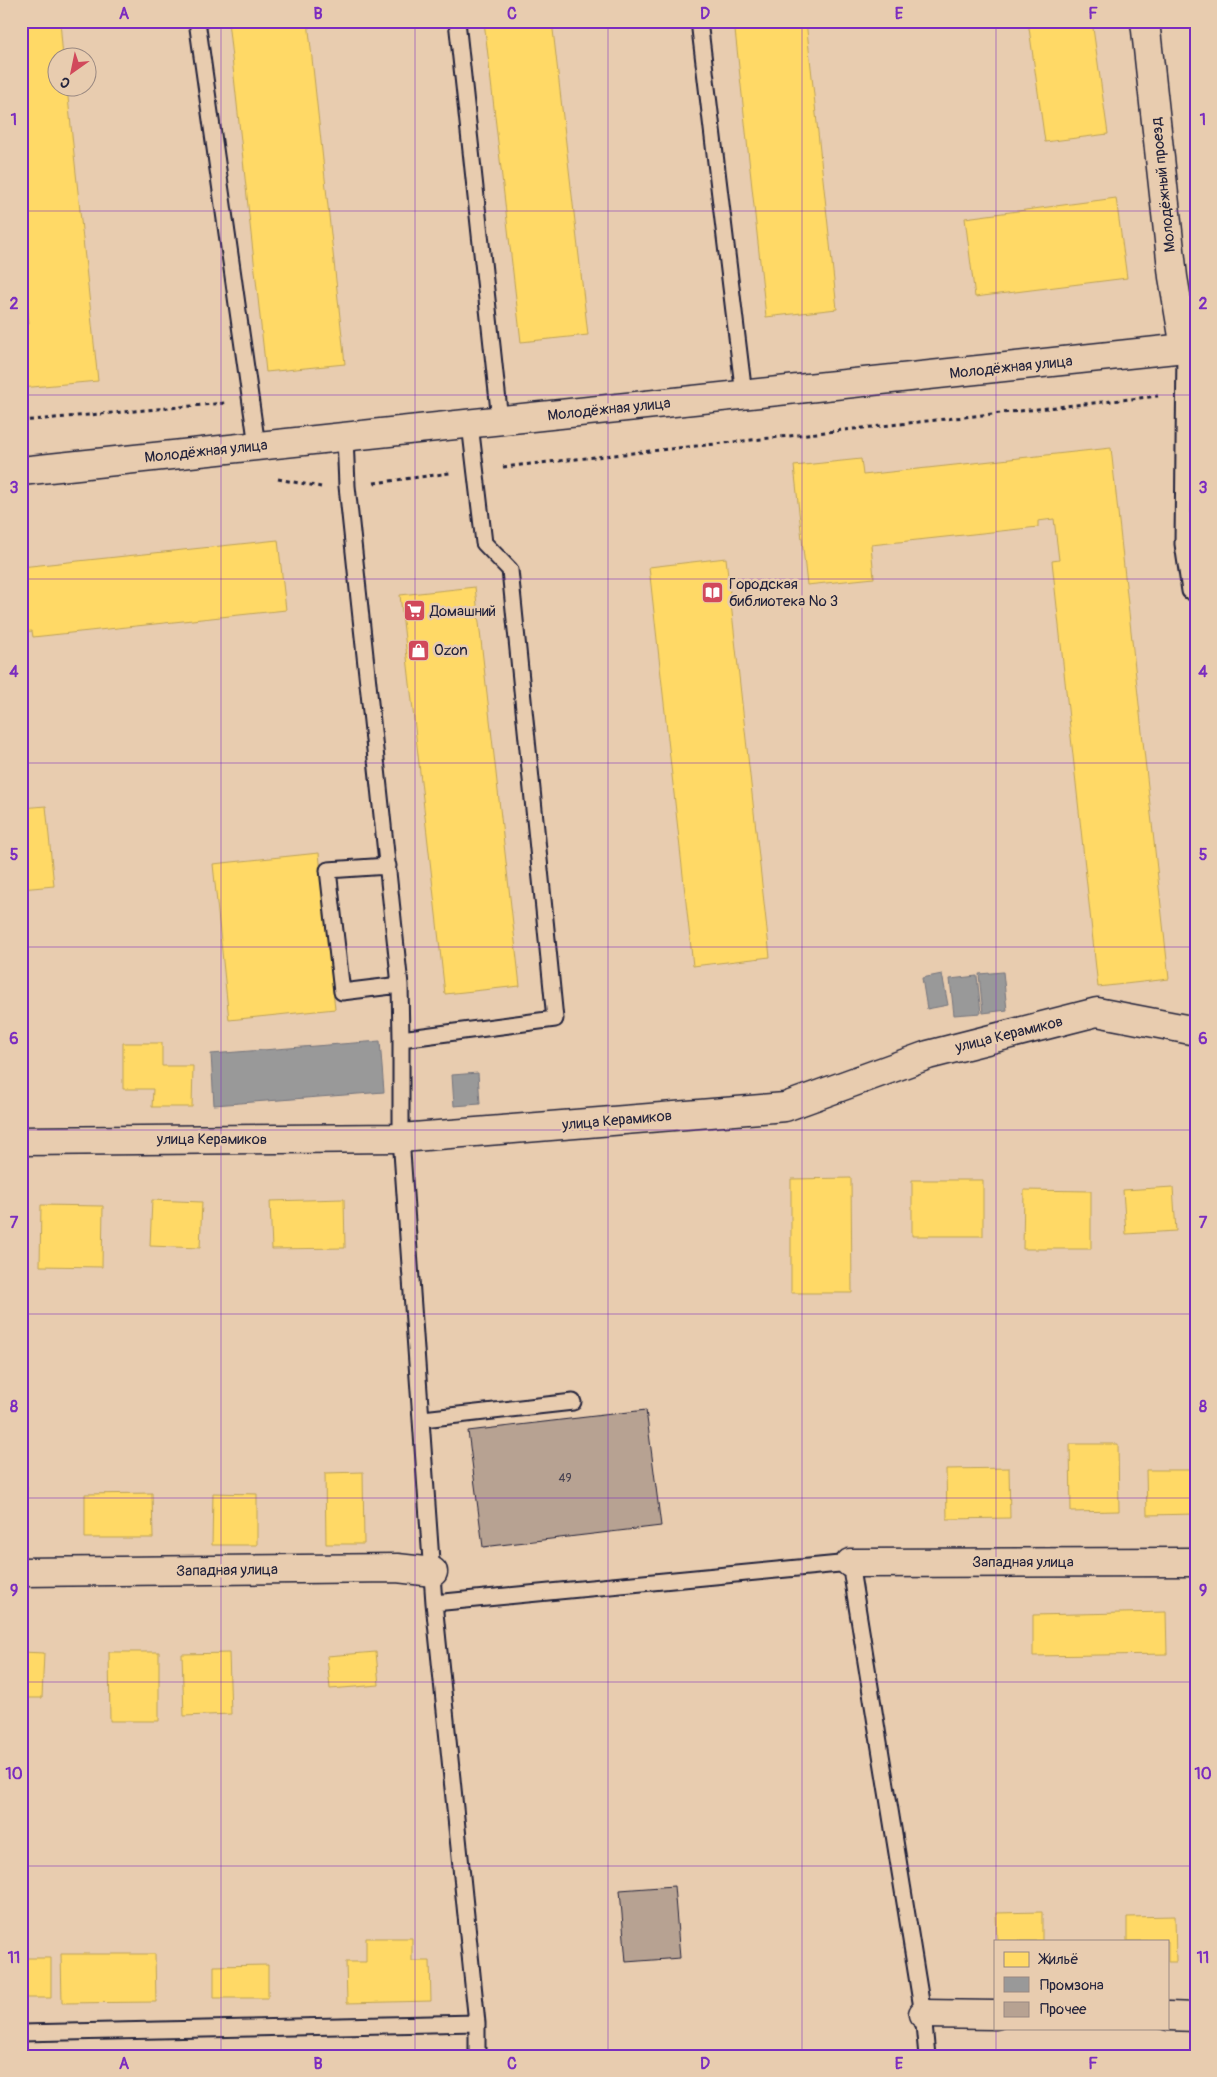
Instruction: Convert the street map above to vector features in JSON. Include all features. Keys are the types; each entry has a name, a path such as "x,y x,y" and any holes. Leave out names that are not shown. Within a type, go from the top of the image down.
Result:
{"street":[{"name":"Молодёжный проезд","path":"1145,21 1173,277 1190,350"},
{"name":"Молодёжная улица","path":"21,470 1190,350"},
{"name":"улица Керамиков","path":"21,1141 401,1138 785,1106 928,1054 1096,1012 1196,1031"},
{"name":"Западная улица","path":"850,1562 1196,1562"},
{"name":"Западная улица","path":"21,1572 397,1568 433,1572"},
{"path":"922,2014 994,2015"},
{"path":"1170,2016 1196,2017"}],"lane":[{"path":"197,21 252,401 256,446"},
{"path":"457,21 500,420"},
{"path":"699,21 744,395"},
{"path":"1190,350 1184,393 1183,544 1190,591 1196,594"},
{"path":"401,1039 555,1018 510,570 484,543 470,424"},
{"path":"345,436 346,486 400,985 401,1138 434,1603 477,2023 476,2056"},
{"path":"388,866 328,870 342,992 400,985"},
{"path":"422,1419 573,1402"},
{"path":"434,1603 850,1562 922,2014 927,2056"},
{"path":"21,2033 477,2023"}],"path":[{"path":"273,478 316,487 346,486 475,470 1184,393"},
{"path":"21,421 252,401"}],"building: Жильё":[{"path":"21,21 60,21 62,48 48,48 48,98 68,98 98,381 21,388 21,325 29,324 25,279 21,279"},
{"path":"228,21 308,21 345,364 266,372"},
{"path":"484,21 552,21 588,335 521,342"},
{"path":"734,21 806,21 837,309 766,317"},
{"path":"1028,21 1092,21 1108,134 1045,142"},
{"path":"1116,198 1127,278 975,297 965,218"},
{"path":"1111,448 1169,979 1098,987 1052,561 1059,560 1054,519 1038,521 1038,527 871,545 874,578 807,585 794,466 861,459 863,475"},
{"path":"278,540 286,610 33,637 32,631 21,632 21,567"},
{"path":"726,558 770,957 693,966 649,567"},
{"path":"475,587 520,986 445,994 400,595"},
{"path":"46,806 54,886 21,889 21,808"},
{"path":"319,853 335,1009 229,1020 213,864"},
{"path":"123,1043 162,1043 162,1066 193,1066 192,1107 152,1107 153,1089 123,1089"},
{"path":"851,1178 852,1293 791,1293 791,1179"},
{"path":"912,1180 983,1180 983,1236 912,1236"},
{"path":"1173,1187 1176,1231 1126,1234 1123,1190"},
{"path":"1024,1190 1091,1191 1091,1249 1023,1249"},
{"path":"344,1199 345,1248 272,1249 270,1201"},
{"path":"152,1200 202,1202 200,1248 150,1246"},
{"path":"41,1205 103,1206 102,1267 40,1266"},
{"path":"1070,1444 1118,1444 1119,1511 1071,1512"},
{"path":"1009,1468 1010,1518 947,1519 946,1469"},
{"path":"1146,1470 1196,1470 1196,1514 1147,1515"},
{"path":"363,1472 364,1544 326,1544 325,1473"},
{"path":"21,1487 27,1487 24,1545 21,1545"},
{"path":"152,1493 153,1538 85,1538 85,1494"},
{"path":"213,1493 257,1494 257,1545 212,1545"},
{"path":"1166,1612 1167,1654 1033,1656 1033,1615"},
{"path":"21,1652 44,1653 42,1698 21,1698"},
{"path":"109,1652 159,1652 159,1721 110,1721"},
{"path":"376,1652 379,1685 330,1689 327,1656"},
{"path":"229,1653 231,1714 184,1716 182,1654"},
{"path":"1042,1912 1042,1940 997,1940 996,1913"},
{"path":"1175,1916 1176,1962 1170,1962 1170,1940 1127,1940 1127,1917"},
{"path":"366,1938 412,1938 412,1961 430,1961 431,2001 347,2003 346,1962 366,1962"},
{"path":"61,1954 155,1954 156,2002 62,2003"},
{"path":"21,1958 51,1958 51,1998 21,1998"},
{"path":"268,1965 268,1998 214,1998 214,1966"}],"building: Промзона":[{"path":"1003,972 1007,1010 983,1013 979,974"},
{"path":"942,974 948,1005 927,1009 922,978"},
{"path":"977,976 981,1013 954,1015 950,979"},
{"path":"380,1041 384,1092 214,1105 211,1054"},
{"path":"478,1073 480,1104 454,1106 452,1075"}],"building: Прочее":[{"path":"646,1410 661,1526 483,1547 468,1431"},
{"path":"674,1886 680,1958 626,1962 620,1890"}],"place":[{"name":"Городская библиотека № 3","path":"713,593"},
{"name":"Домашний","path":"414,611"},
{"name":"Ozon","path":"418,650"}]}
